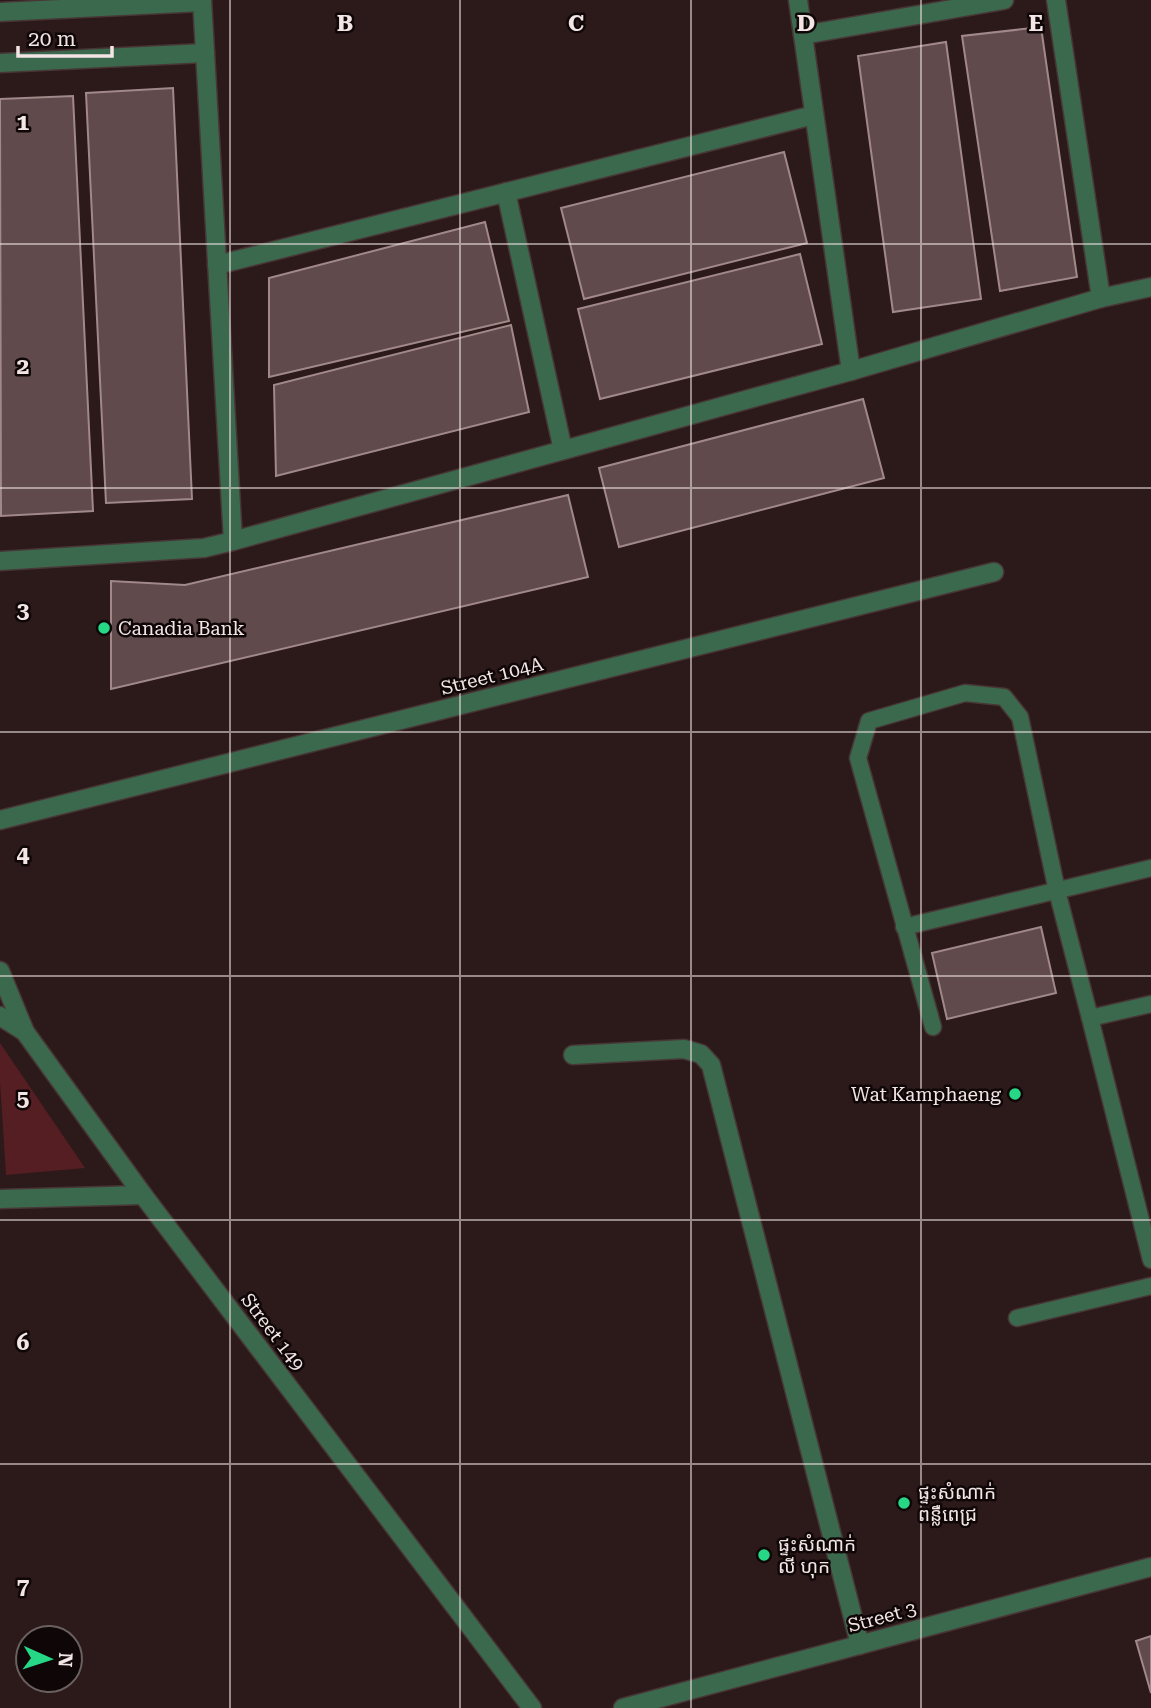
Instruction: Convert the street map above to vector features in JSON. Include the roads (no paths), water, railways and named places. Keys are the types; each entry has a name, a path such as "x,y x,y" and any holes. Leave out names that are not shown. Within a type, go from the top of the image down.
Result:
{"street":[{"path":"798,0 851,371"},
{"path":"803,35 1004,0"},
{"path":"1056,0 1101,298"},
{"path":"0,12 202,1 233,541"},
{"path":"0,63 205,53"},
{"path":"217,265 814,115"},
{"path":"506,192 563,450"},
{"path":"0,561 204,548 851,371 1101,298 1151,287"},
{"name":"Street 104A","path":"0,820 994,572"},
{"name":"Street 149","path":"0,971 25,1032 143,1195 532,1708"},
{"path":"0,1016 25,1032"},
{"path":"573,1055 684,1049 701,1054 711,1065 860,1645"},
{"path":"0,1199 143,1195"},
{"name":"Street 3","path":"624,1708 1151,1567"}],"lane":[{"path":"933,1027 858,758 869,721 965,693 1004,698 1020,717 1057,891 1151,1260"},
{"path":"904,927 1151,868"},
{"path":"1090,1018 1151,1004"},
{"path":"1017,1318 1151,1286"}],"place":[{"name":"Canadia Bank","path":"104,628"},
{"name":"Wat Kamphaeng","path":"1015,1094"},
{"name":"ផ្ទះសំណាក់ ពន្លឺពេជ្រ","path":"904,1503"},
{"name":"ផ្ទះសំណាក់ លី ហុក","path":"764,1555"}]}
